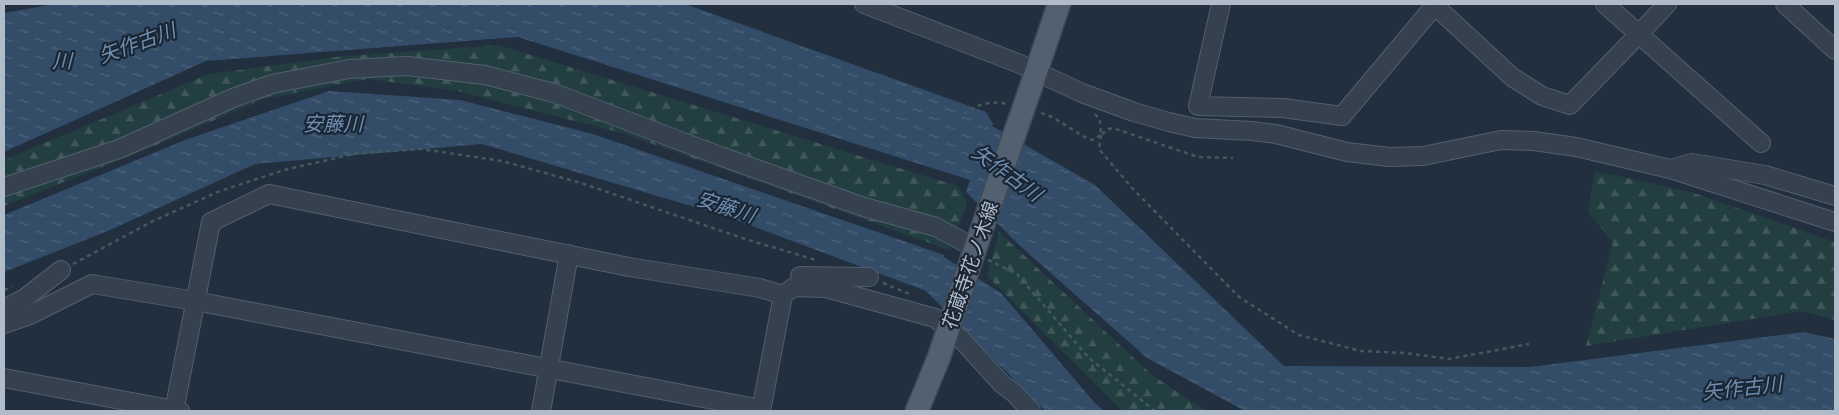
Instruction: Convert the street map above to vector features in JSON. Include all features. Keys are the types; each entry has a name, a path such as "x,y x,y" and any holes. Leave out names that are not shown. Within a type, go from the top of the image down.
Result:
{"main road":[{"name":"花蔵寺花ノ木線","path":"917,411 949,324 1059,4"}],"street":[{"path":"864,4 1082,93 1134,112 1195,128 1276,134 1347,152 1389,157 1423,156 1501,140 1534,141 1576,147 1670,169 1835,222"},
{"path":"1221,4 1198,106 1283,108 1342,116 1435,4 1512,77 1542,96 1570,104 1667,4"},
{"path":"1605,4 1761,143"},
{"path":"1785,4 1835,50"},
{"path":"4,187 118,149 233,98 272,84 349,69 407,66 485,76 554,93 720,156 855,204 936,227 975,248"},
{"path":"1670,169 1692,163 1756,173 1835,196"},
{"path":"4,378 176,411 211,222 268,194 629,267 788,291 826,288 935,318 949,324 1002,384 1014,392 1031,411"},
{"path":"541,411 568,254"},
{"path":"4,309 25,298 61,270"},
{"path":"4,324 30,314 92,284 548,368 761,410 788,291 800,275 869,277"}],"path":[{"path":"964,114 972,107 981,105 1000,102 1012,105"},
{"path":"1091,110 1100,120 1101,135 1099,149 1133,189 1239,298 1299,335 1361,351 1405,353 1449,359 1529,344"},
{"path":"1036,112 1052,116 1092,140 1108,129 1113,128 1198,157 1233,158"},
{"path":"61,270 153,221 220,191 284,170 358,152 422,149 502,161 572,180 746,239 816,260"},
{"path":"975,248 1017,274 1088,358 1155,411"},
{"path":"869,277 914,295"},
{"path":"4,290 20,284"}],"green space":[{"path":"498,45 958,186 967,203 949,250 625,134 458,91 368,79 264,99 135,154 4,206 4,160 209,74 335,57"},
{"path":"1595,171 1691,192 1835,242 1835,320 1802,311 1586,346 1613,242 1588,212"},
{"path":"999,232 1152,375 1206,411 1122,411 987,276"}],"water":[{"path":"55,4 685,4 986,112 993,124 992,126 1095,185 1284,366 1530,367 1804,332 1835,339 1835,411 1245,411 1147,358 1019,245 966,192 970,180 518,37 206,61 4,152 4,13"},
{"name":"安藤川","path":"329,91 460,100 593,134 944,255 944,257 1001,293 1094,402 1104,411 1045,411 926,291 725,216 482,144 255,164 108,231 4,272 4,215 185,140"}],"water label":[{"name":"矢作古川","path":"137,43"},
{"name":"川","path":"62,61"},
{"name":"矢作古川","path":"1007,173"},
{"name":"矢作古川","path":"1742,388"}]}
